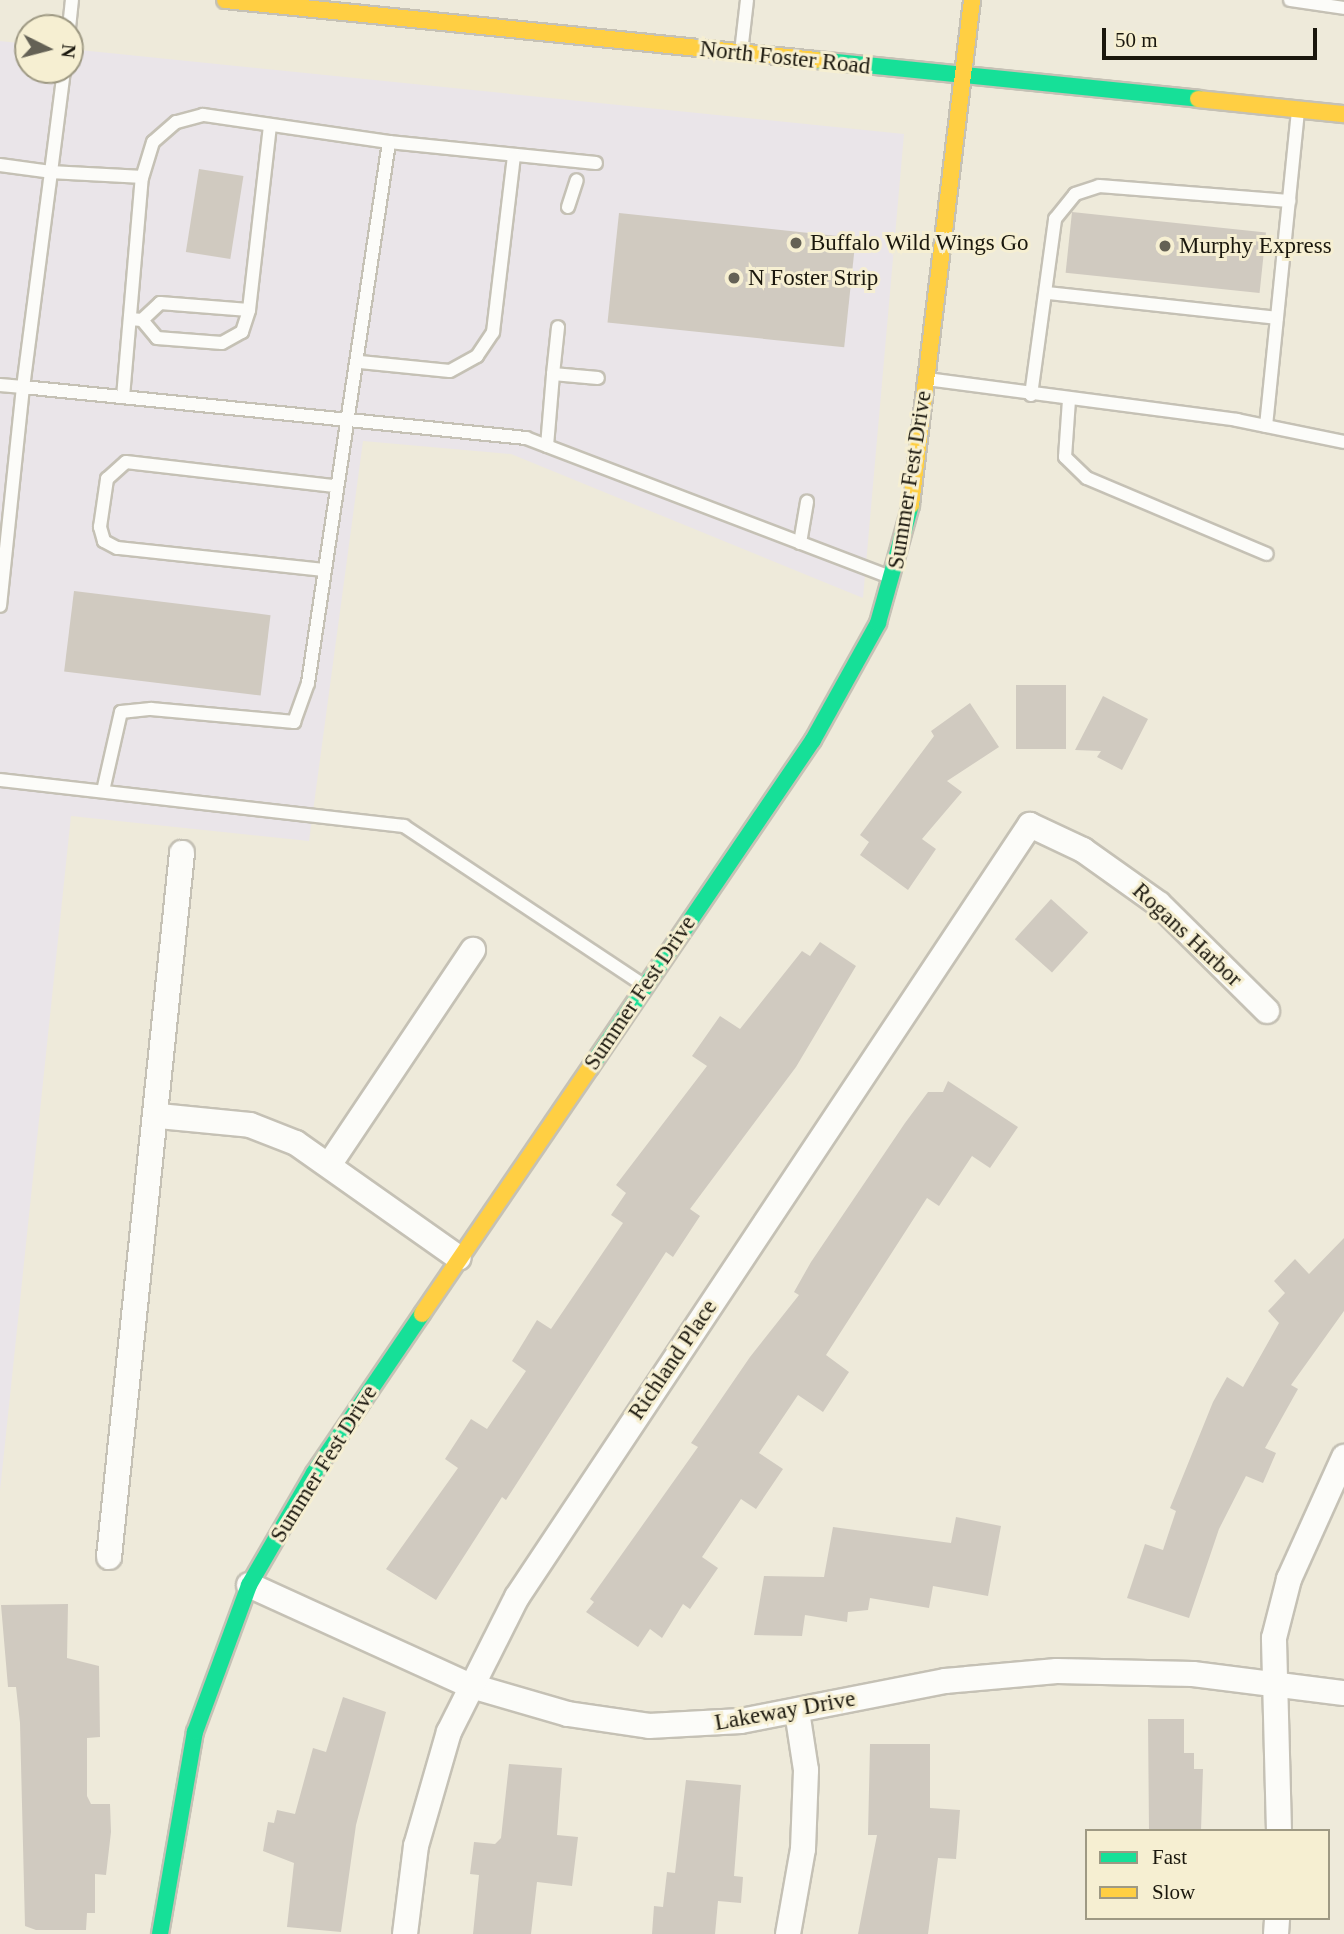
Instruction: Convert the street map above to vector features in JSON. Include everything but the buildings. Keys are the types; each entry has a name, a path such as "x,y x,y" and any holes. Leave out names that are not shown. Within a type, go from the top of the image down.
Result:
{"street":[{"name":"North Foster Road","path":"225,0 1344,114"},
{"name":"Summer Fest Drive","path":"160,1934 173,1828 195,1732 249,1585 314,1473 855,673 894,579 927,379 966,77 972,0"},
{"name":"Rogans Harbor","path":"1030,825 1083,850 1151,898 1266,1011"},
{"name":"Richland Place","path":"405,1934 431,1786 468,1685 563,1525 1030,825"},
{"path":"109,1557 159,1116 182,853"},
{"path":"329,1165 473,950"},
{"path":"159,1116 250,1125 329,1165 459,1258"},
{"path":"1279,1829 1272,1685 1275,1638 1289,1579 1344,1457"},
{"name":"Lakeway Drive","path":"249,1585 468,1685 568,1714 649,1726 797,1711 997,1675 1057,1671 1193,1674 1344,1693"},
{"path":"788,1934 803,1849 806,1770 797,1711"}],"lane":[{"path":"434,22 436,0"},
{"path":"741,54 747,0"},
{"path":"1290,0 1344,8"},
{"path":"0,606 23,387 62,84"},
{"path":"1266,426 1299,110"},
{"path":"123,397 136,319 142,177 153,142 176,122 203,115 388,142 596,163"},
{"path":"136,319 157,338 222,344 242,332 248,310 270,125"},
{"path":"103,791 121,712 152,709 294,722 308,683 343,418 360,362 388,142"},
{"path":"360,362 450,371 477,356 494,332 514,155"},
{"path":"0,166 142,177"},
{"path":"568,207 577,180"},
{"path":"1031,395 1048,293 1055,219 1075,194 1099,186 1289,201"},
{"path":"1048,293 1277,318"},
{"path":"136,319 160,303 248,310"},
{"path":"547,446 558,327"},
{"path":"553,374 598,378"},
{"path":"927,379 1266,426 1344,442"},
{"path":"0,384 526,438 894,579"},
{"path":"1069,400 1065,457 1087,478 1268,554"},
{"path":"324,570 117,548 104,541 100,527 107,479 126,462 335,485"},
{"path":"800,543 807,502"},
{"path":"0,781 404,826 645,986"}],"shaded area":[{"path":"0,41 14,42 14,84 84,84 84,50 904,134 863,598 511,454 363,441 309,841 71,816 0,1491"}],"traffic: fast":[{"path":"817,60 1198,99"},
{"path":"590,1068 813,740 878,623 911,505"},
{"path":"160,1934 195,1732 249,1585 314,1473 422,1314"}],"traffic: slow":[{"path":"225,0 817,60"},
{"path":"911,505 972,0"},
{"path":"1198,99 1344,114"},
{"path":"422,1314 590,1068"}],"place":[{"name":"Buffalo Wild Wings Go","path":"796,243"},
{"name":"Murphy Express","path":"1165,246"},
{"name":"N Foster Strip","path":"734,278"}]}
